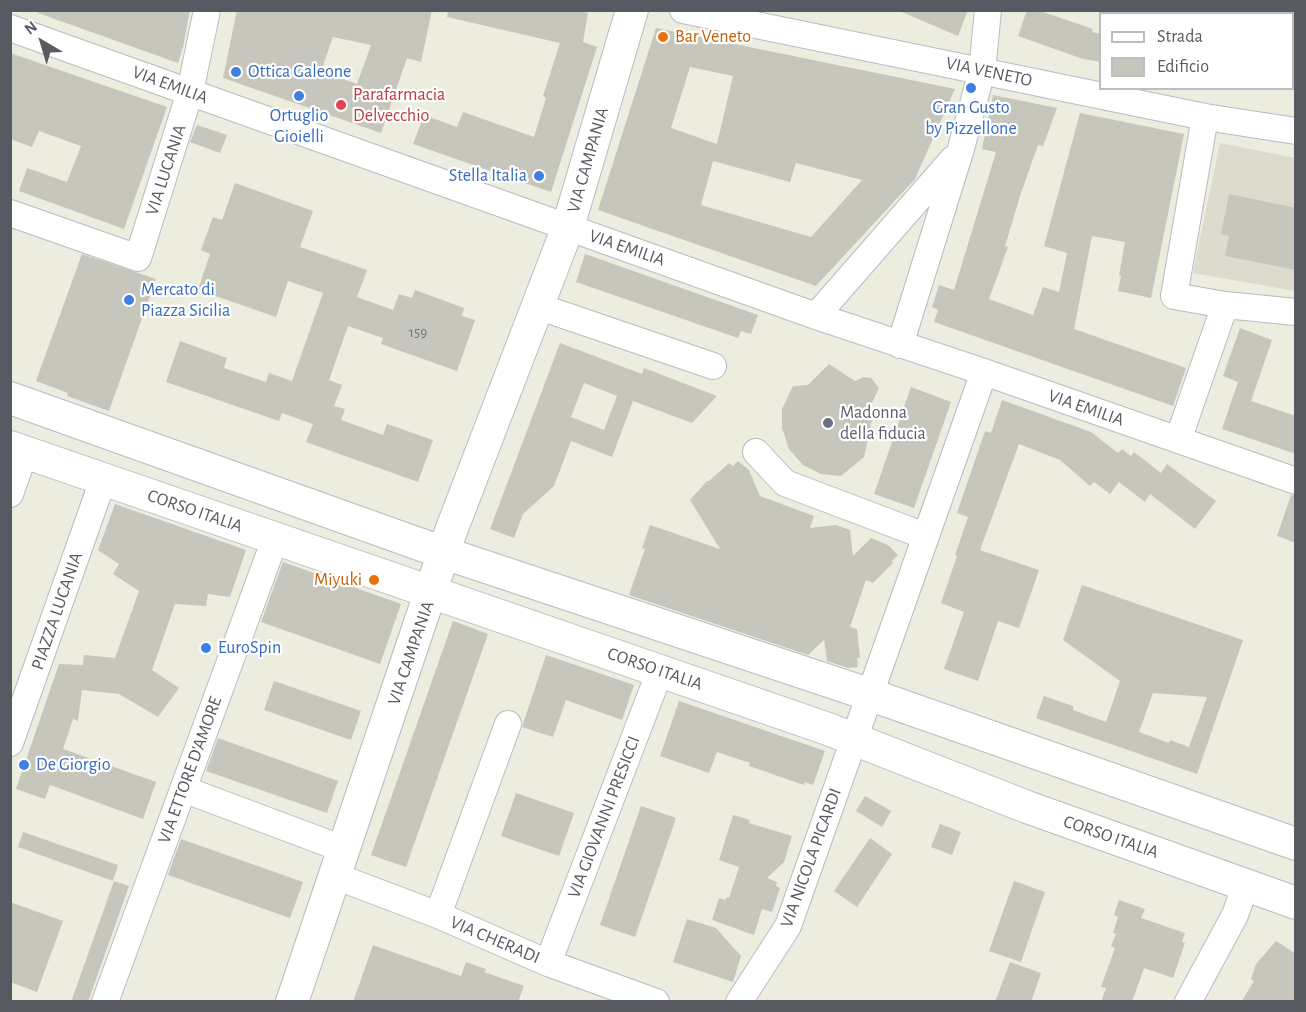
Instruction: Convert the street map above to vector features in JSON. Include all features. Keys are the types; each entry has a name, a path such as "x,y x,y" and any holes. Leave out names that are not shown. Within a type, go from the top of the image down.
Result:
{"street":[{"name":"VIA LUCANIA","path":"10,213 138,258 190,92 207,10"},
{"name":"VIA CAMPANIA","path":"292,1002 444,553 568,228 632,10"},
{"name":"VIA VENETO","path":"683,10 1205,117 1296,131"},
{"path":"900,345 960,152 982,71 988,10"},
{"name":"VIA EMILIA","path":"10,28 816,316 1296,481"},
{"path":"1205,117 1174,296 1225,305 1296,312"},
{"path":"816,316 960,152"},
{"path":"1178,440 1225,305"},
{"path":"537,306 713,366"},
{"name":"VIA NICOLA PICARDI","path":"739,1002 788,926 984,372"},
{"path":"10,398 444,553 871,695 1296,844"},
{"path":"10,494 18,449"},
{"name":"CORSO ITALIA","path":"18,449 660,671 854,740 1027,807 1296,903"},
{"path":"756,452 785,483 925,536"},
{"name":"PIAZZA LUCANIA","path":"10,743 103,480"},
{"name":"VIA ETTORE D'AMORE","path":"105,1002 275,539"},
{"name":"VIA GIOVANNI PRESICCI","path":"548,963 660,671"},
{"path":"438,915 508,724"},
{"name":"VIA CHERADI","path":"183,789 339,862 438,915 548,963 657,1002"},
{"path":"1188,1002 1235,915 1246,884"}],"shaded area":[{"path":"1220,143 1295,158 1295,291 1193,273"}],"building":[{"path":"38,10 190,10 178,63 38,13"},
{"path":"237,10 432,10 421,62 407,58 381,133 223,78","holes":["333,37 371,45 357,84 321,71"]},
{"path":"448,10 576,10 588,13 583,42 597,47 551,192 413,144 424,115 457,127 463,112 534,137 546,98 543,96 560,43 447,17"},
{"path":"897,10 968,10 958,36"},
{"path":"1027,10 1037,10 1093,29 1092,32 1099,34 1099,62 1083,59 1018,36"},
{"path":"656,28 955,89 915,179 816,286 598,210","holes":["690,67 733,76 717,144 671,128","713,161 790,182 796,163 862,180 811,237 701,205"]},
{"path":"10,53 167,107 124,229 19,191 27,168 67,182 81,146 39,131 32,147 10,139"},
{"path":"993,95 1057,108 1043,146 1038,145 1005,246 1008,247 989,299 1033,315 1043,287 1059,292 1067,253 1044,246 1080,113 1184,134 1151,298 1118,291 1125,242 1092,236 1074,329 1186,368 1173,406 934,322 938,310 932,307 939,285 954,290 996,152 982,149"},
{"path":"197,125 227,135 220,153 190,142"},
{"path":"235,183 313,211 300,247 367,270 357,297 393,310 399,294 412,298 415,290 464,308 462,316 475,320 457,371 381,344 383,338 348,326 329,380 342,385 334,406 345,409 341,420 383,435 387,424 433,440 418,482 306,442 313,424 282,413 279,421 166,382 180,341 227,358 224,368 266,382 269,373 292,381 323,293 288,281 276,317 198,290 210,254 201,250 213,217 222,220"},
{"path":"1229,194 1296,208 1296,270 1225,256 1229,236 1221,234"},
{"path":"82,254 156,279 109,411 67,396 68,393 36,381"},
{"path":"585,254 758,315 751,334 741,331 738,338 576,282"},
{"path":"1240,328 1272,340 1251,401 1296,416 1296,454 1222,429 1238,382 1223,376"},
{"path":"560,343 642,374 644,368 717,396 692,423 633,401 612,457 571,441 554,486 523,514 514,538 490,529","holes":["584,383 617,396 604,430 571,417"]},
{"name":"Madonna della fiducia","path":"829,364 855,381 864,377 871,378 879,388 871,405 873,415 864,457 841,476 821,474 803,465 789,449 782,428 782,409 793,386 808,385"},
{"path":"911,387 951,402 914,508 874,494"},
{"path":"1002,400 1091,432 1118,453 1122,449 1131,456 1134,452 1161,473 1167,464 1216,501 1195,529 1150,494 1145,502 1119,482 1110,494 1094,482 1090,486 1060,460 1019,444 980,550 1039,570 1019,628 998,621 978,681 944,669 964,612 941,603 968,517 957,513 985,431 991,433"},
{"path":"738,461 749,470 760,496 814,516 810,528 836,525 850,530 853,556 871,538 888,545 898,555 873,583 866,580 850,627 857,629 860,658 857,658 858,667 848,668 827,661 824,640 808,655 629,595 645,549 642,548 650,525 720,549 690,500 707,481 729,463 733,466"},
{"path":"1291,495 1296,496 1296,543 1277,536"},
{"path":"115,504 246,550 230,597 208,594 206,606 175,604 152,670 179,688 158,717 119,694 82,690 78,721 73,719 63,749 156,782 143,819 50,785 45,799 16,789 59,664 83,665 84,655 115,658 139,591 113,574 119,564 98,550"},
{"path":"283,562 401,604 380,664 261,622"},
{"path":"1082,585 1243,640 1197,774 1036,718 1044,696 1073,706 1073,710 1106,722 1120,681 1063,640","holes":["1153,693 1207,697 1189,747 1170,740 1169,743 1139,732"]},
{"path":"453,621 488,634 406,867 371,855"},
{"path":"546,655 634,685 622,720 566,700 553,737 522,727"},
{"path":"274,681 361,711 351,740 264,710"},
{"path":"679,701 825,751 813,785 805,782 804,785 717,752 709,773 660,756"},
{"path":"218,738 338,781 327,813 206,771"},
{"path":"516,793 574,813 559,856 501,836"},
{"path":"865,796 891,811 882,827 856,811"},
{"path":"641,806 676,818 635,937 600,925"},
{"path":"733,815 750,820 749,823 792,836 784,862 767,878 777,882 776,886 780,888 772,912 762,909 754,935 712,920 719,898 726,900 726,897 729,898 739,867 719,860"},
{"path":"940,824 961,832 952,855 931,847"},
{"path":"23,832 118,865 113,881 18,847"},
{"path":"870,838 892,854 857,907 834,891"},
{"path":"181,839 303,882 290,918 168,875"},
{"path":"114,881 129,886 88,1002 71,1002"},
{"path":"1014,881 1045,892 1021,962 989,951"},
{"path":"1119,900 1145,909 1141,918 1185,933 1182,942 1185,943 1173,978 1144,968 1132,1002 1101,1002 1106,988 1101,987 1115,948 1111,946 1116,934 1113,933 1118,917 1114,915"},
{"path":"10,902 63,921 37,992 10,982"},
{"path":"687,919 716,928 741,956 733,982 673,962"},
{"path":"1276,941 1296,954 1296,1002 1241,1002 1254,981 1251,979 1256,964"},
{"path":"373,945 461,976 466,962 486,969 484,972 524,986 518,1002 353,1002"},
{"path":"1010,962 1041,973 1031,1002 995,1002"}],"place":[{"name":"Bar Veneto","path":"663,37"},
{"name":"Ottica Galeone","path":"236,72"},
{"name":"Gran Gusto by Pizzellone","path":"971,88"},
{"name":"Ortuglio Gioielli","path":"299,96"},
{"name":"Parafarmacia Delvecchio","path":"341,105"},
{"name":"Stella Italia","path":"539,176"},
{"name":"Mercato di Piazza Sicilia","path":"129,300"},
{"name":"Madonna della fiducia","path":"828,423"},
{"name":"Miyuki","path":"374,580"},
{"name":"EuroSpin","path":"206,648"},
{"name":"De Giorgio","path":"24,765"}]}
